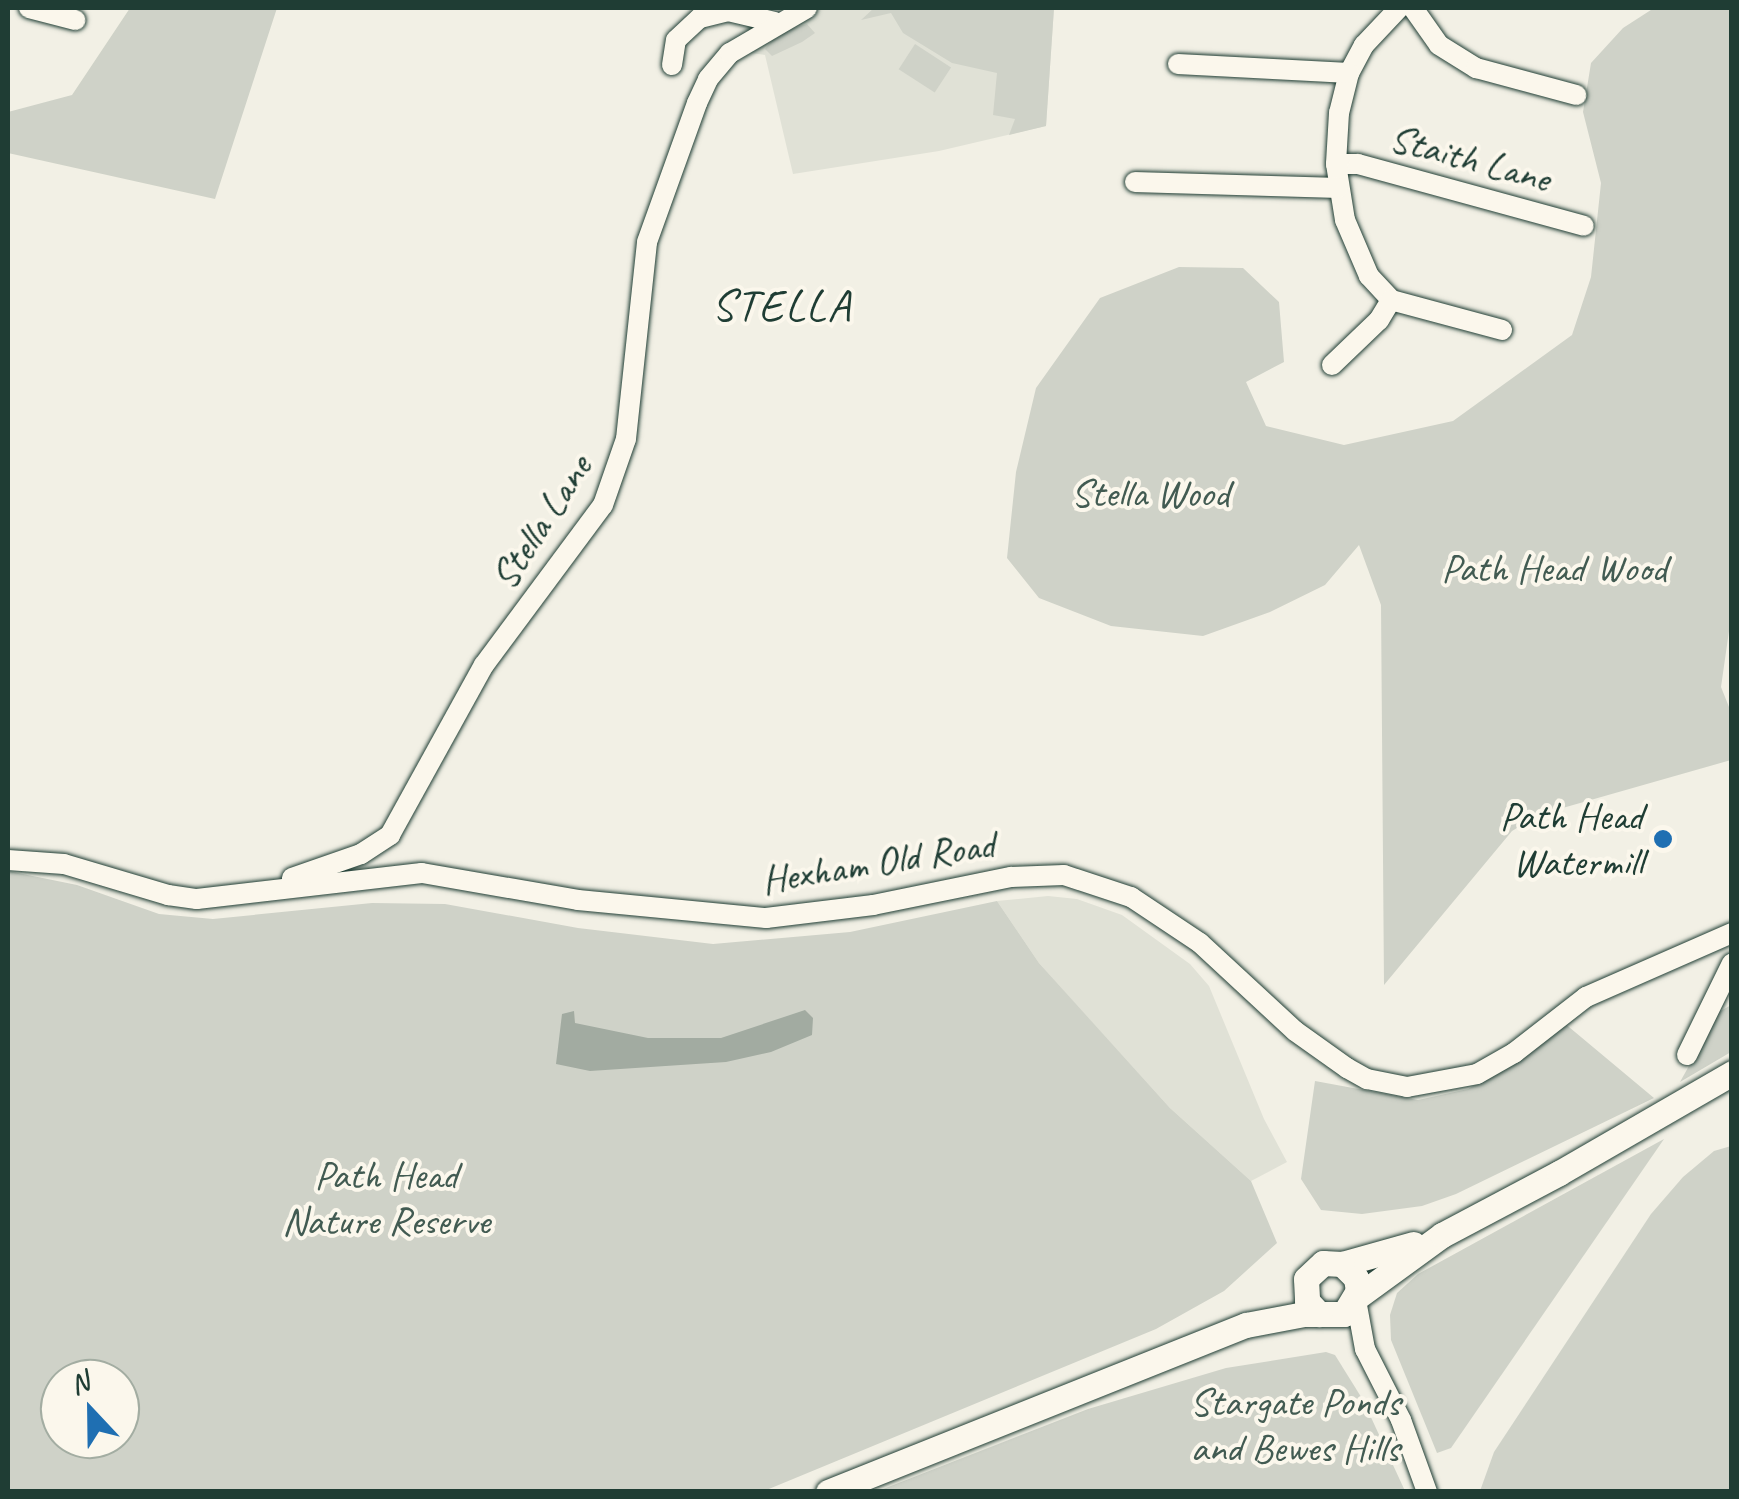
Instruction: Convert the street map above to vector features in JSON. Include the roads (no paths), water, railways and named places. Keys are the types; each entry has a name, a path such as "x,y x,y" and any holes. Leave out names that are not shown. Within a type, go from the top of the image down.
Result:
{"main road":[{"path":"828,1492 1246,1325 1344,1314 1357,1299 1442,1234 1559,1174 1732,1073"},
{"path":"1246,1325 1323,1264 1342,1264 1442,1234"},
{"path":"1342,1264 1356,1278 1357,1299"},
{"path":"1305,1282 1306,1301 1322,1315"}],"street":[{"path":"29,8 75,20"},
{"name":"Stella Lane","path":"255,892 374,846 393,831 484,666 603,505 622,460 644,259 653,222 708,79 730,52 806,8"},
{"path":"1399,8 1377,27 1349,73 1336,132 1338,188 1345,220 1368,276 1391,300 1502,330"},
{"path":"1413,8 1438,45 1476,68 1576,95"},
{"path":"672,65 676,40 700,18 728,11 776,22"},
{"path":"1178,64 1349,73"},
{"name":"Staith Lane","path":"1336,164 1358,164 1584,226"},
{"path":"1135,182 1338,188"},
{"path":"1332,365 1379,320 1391,300"},
{"path":"374,846 390,873"},
{"name":"Hexham Old Road","path":"8,860 64,864 168,895 197,899 390,873 422,873 578,900 766,918 873,905 1011,877 1044,874 1082,878 1131,897 1200,943 1295,1031 1347,1068 1367,1079 1407,1087 1477,1074 1514,1053 1586,996 1732,933"},
{"path":"1686,1055 1724,992 1732,963"},
{"path":"1357,1299 1364,1349 1401,1420 1427,1492"},
{"path":"1322,1315 1364,1349"}],"place":[{"name":"Path Head Watermill","path":"1663,839"}],"district":[{"name":"STELLA","path":"782,306"}],"park label":[{"name":"Stella Wood","path":"1150,493"},
{"name":"Path Head Wood","path":"1554,568"},
{"name":"Path Head Nature Reserve","path":"386,1198"},
{"name":"Stargate Ponds and Bewes Hills","path":"1295,1425"}]}
